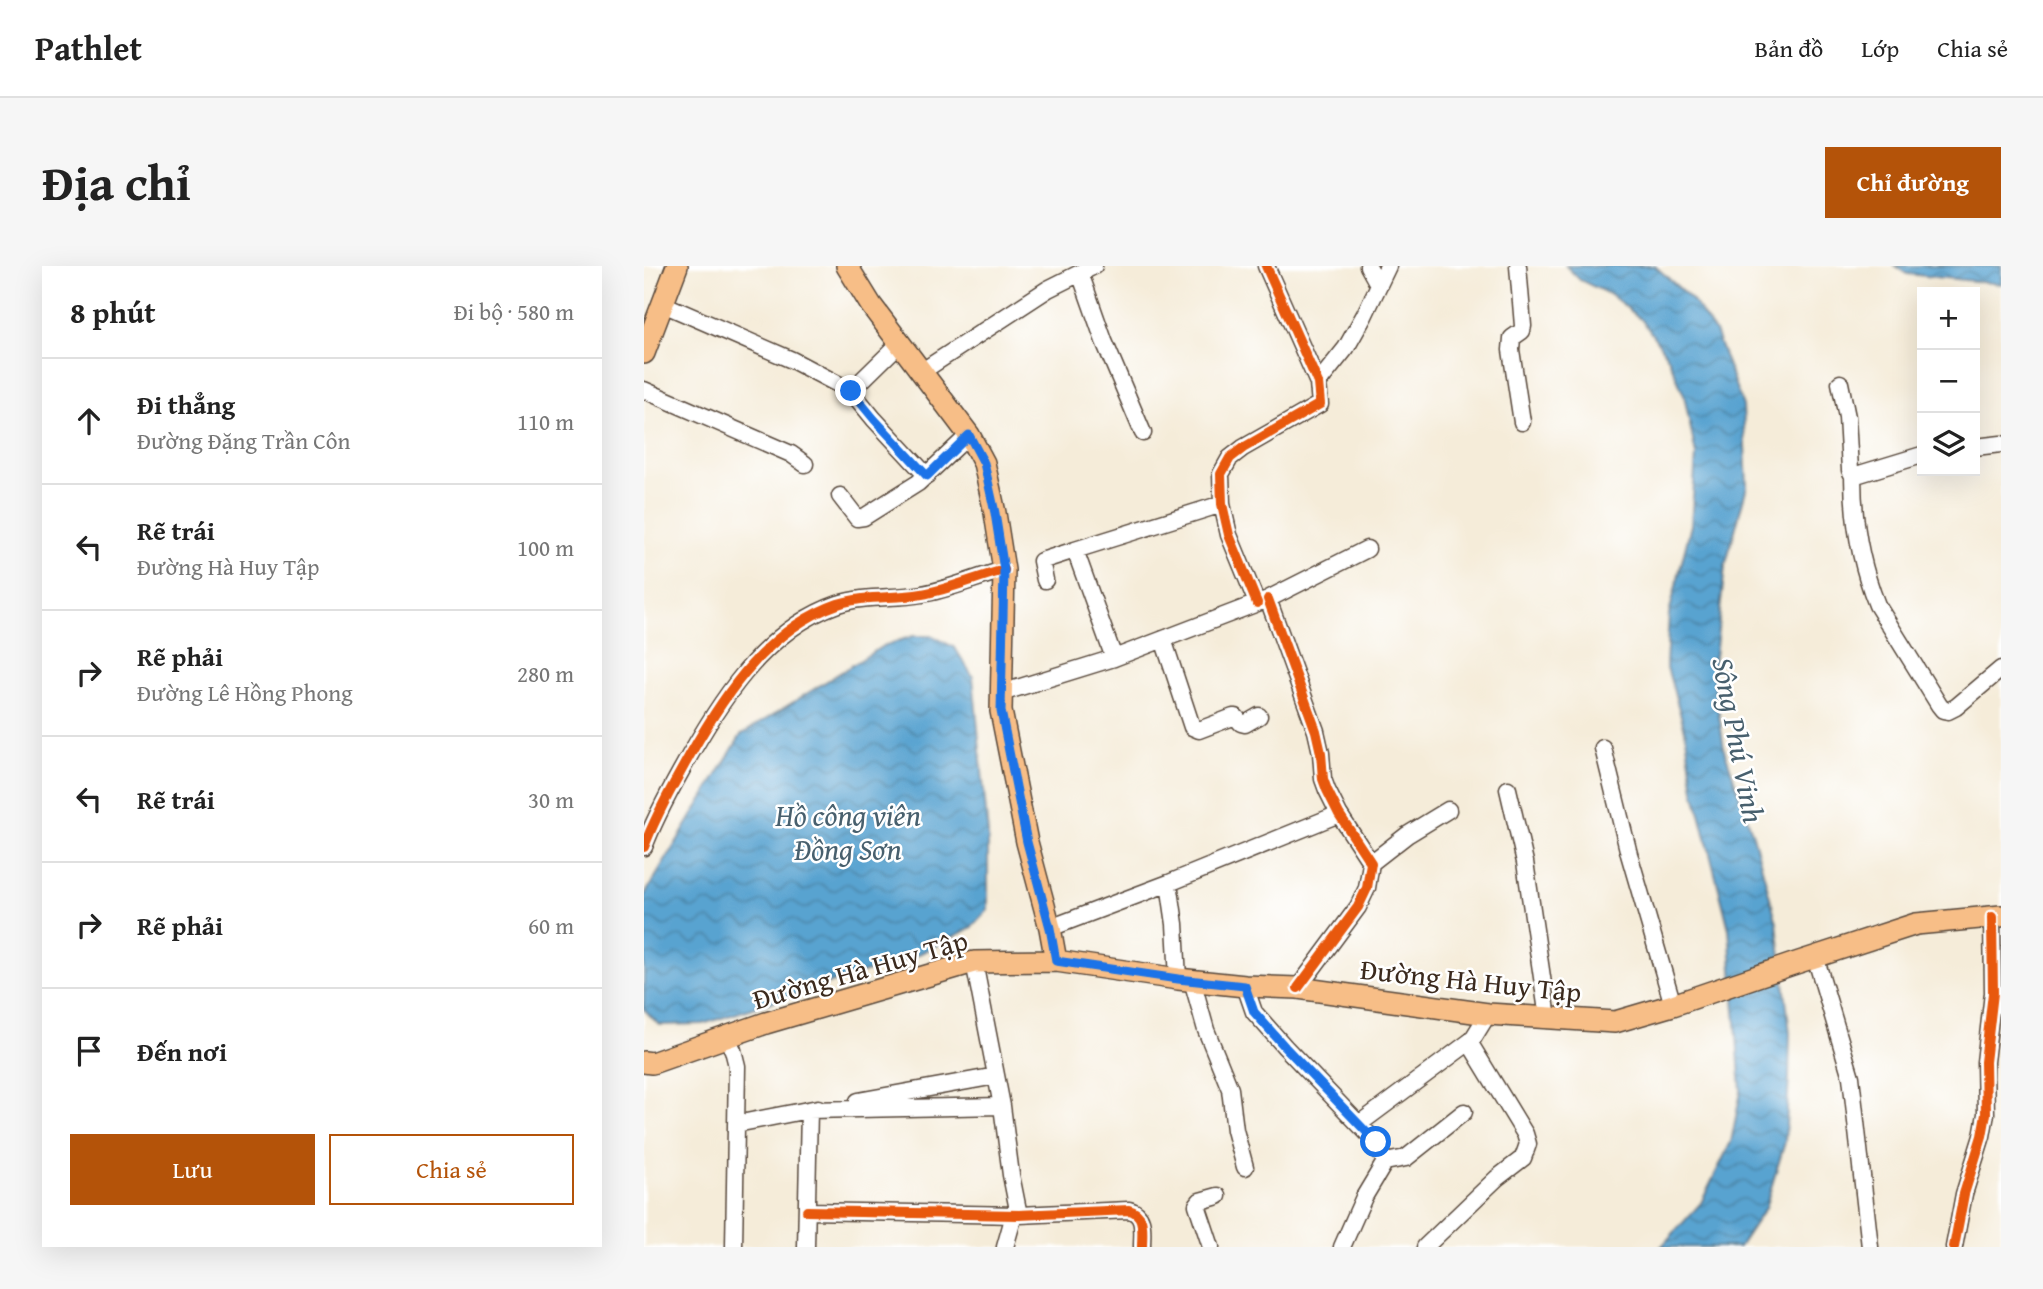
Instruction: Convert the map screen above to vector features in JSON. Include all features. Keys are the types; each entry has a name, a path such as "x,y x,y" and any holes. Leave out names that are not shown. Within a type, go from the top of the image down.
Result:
{"main road":[{"path":"644,353 677,266"},
{"path":"847,266 871,305 969,435 984,463 1004,570 1001,711 1027,842 1056,961"},
{"name":"Đường Hà Huy Tập","path":"644,1062 652,1063 766,1023 974,962 1056,961 1185,980 1298,988 1488,1014 1615,1021 1674,1006 1815,956 1916,924 1996,916"}],"street":[{"path":"1266,266 1318,383 1320,404 1242,448 1230,458 1221,474 1222,504 1228,535 1262,601 1316,731 1327,790 1339,814 1371,863 1367,888 1358,907 1298,988"},
{"path":"1368,266 1378,284"},
{"path":"1318,383 1346,348 1388,266"},
{"path":"1518,266 1523,326 1522,331 1512,338 1511,350 1522,422"},
{"path":"921,372 1048,289 1087,269 1104,341 1143,433"},
{"path":"663,303 792,360 851,391 927,476"},
{"path":"851,391 900,343"},
{"path":"1840,383 1847,417 1857,537 1877,605 1943,710 1956,707 2001,669"},
{"path":"644,390 791,454 805,464"},
{"path":"840,496 859,519 927,476 969,435"},
{"path":"1980,446 2001,444"},
{"path":"1853,476 1917,457"},
{"path":"1045,580 1041,561 1222,504"},
{"path":"1075,550 1115,657"},
{"path":"1001,693 1115,657 1262,601 1367,550"},
{"path":"644,847 653,823 697,742 732,690 776,641 808,618 839,604 871,597 921,595 1004,570"},
{"path":"1163,639 1192,727 1199,730 1233,717 1245,724 1259,716"},
{"path":"1604,748 1629,854 1674,1006"},
{"path":"1508,789 1525,862 1548,1018"},
{"path":"1371,863 1407,835 1448,810"},
{"path":"1050,928 1339,814"},
{"path":"1169,883 1185,980 1230,1089 1235,1130 1245,1167"},
{"path":"1954,1247 1964,1194 1986,1114 1986,1062 1993,993 1996,916"},
{"path":"1815,956 1851,1077 1870,1247"},
{"path":"974,962 1002,1106 1016,1215 1005,1247"},
{"path":"1245,986 1254,1012 1376,1142 1385,1162"},
{"path":"1359,1124 1469,1042 1488,1014"},
{"path":"726,1037 737,1066 734,1247"},
{"path":"1425,1247 1497,1178 1523,1158 1527,1149 1525,1133 1469,1042"},
{"path":"736,1124 996,1076"},
{"path":"810,1110 1002,1106"},
{"path":"806,1247 810,1110"},
{"path":"1342,1247 1364,1197 1385,1162 1406,1158 1464,1112"},
{"path":"1211,1247 1197,1205 1200,1201 1218,1196"},
{"path":"807,1211 1016,1215 1129,1210 1135,1211 1141,1218 1142,1247"}],"water":[{"path":"1566,266 1655,266 1692,300 1715,332 1743,406 1747,486 1725,567 1713,674 1724,749 1753,835 1777,923 1790,1033 1785,1142 1765,1208 1739,1247 1661,1247 1701,1203 1731,1142 1741,1091 1729,929 1694,790 1685,730 1666,664 1669,614 1691,525 1696,455 1684,395 1668,357 1642,320 1611,295 1580,280"},
{"path":"1895,266 2001,266 2001,284 1907,274"},
{"name":"Hồ công viên Đồng Sơn","path":"913,636 933,636 955,648 973,677 988,834 988,910 971,928 915,956 703,1024 659,1025 644,1009 644,896 741,735 883,646"}],"cycle path":[{"path":"1257,603 1229,535 1222,504 1221,474 1230,458 1243,448 1320,404 1318,383 1266,266"},
{"path":"644,847 666,799 710,721 745,672 787,632 811,616 838,604 859,599 932,592 1004,570"},
{"path":"1268,599 1316,731 1327,790 1339,814 1371,863 1367,888 1358,907 1298,988"},
{"path":"1954,1247 1964,1194 1986,1114 1985,1062 1993,993 1992,917"},
{"path":"807,1211 1019,1215 1129,1210 1141,1220 1142,1247"}],"route":[{"path":"851,391 927,476 969,435 984,463 1004,570 1001,711 1027,842 1056,961 1245,986 1254,1012 1376,1142"}],"water label":[{"name":"Sông Phú Vinh","path":"1739,740"}]}
